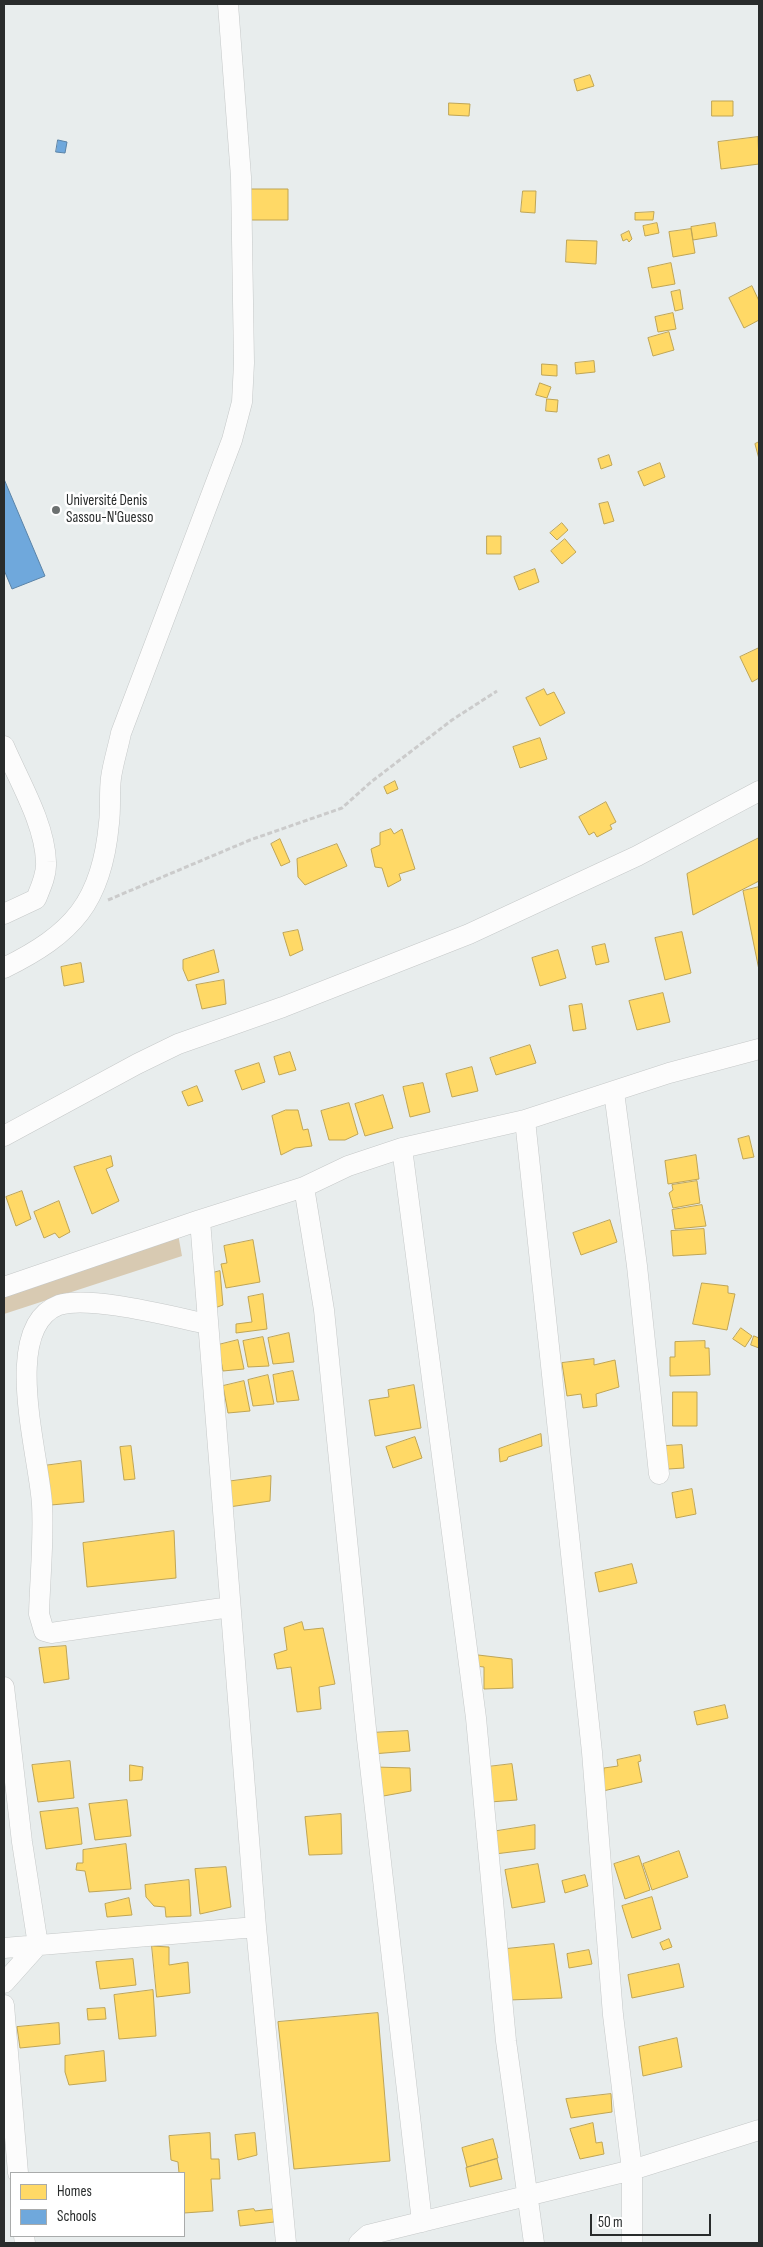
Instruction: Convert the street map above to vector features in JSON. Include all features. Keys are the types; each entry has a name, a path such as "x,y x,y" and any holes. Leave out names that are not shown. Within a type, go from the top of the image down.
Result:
{"street":[{"path":"4,968 35,952 68,928 87,905 101,872 110,824 111,777 121,733 232,440 242,402 244,363 241,177 228,4"},
{"path":"4,746 34,814 45,849 46,864 36,898 4,914"},
{"path":"4,1136 178,1044 292,1003 469,934 628,860 759,791"},
{"path":"4,1287 200,1220 304,1187 348,1166 402,1148 525,1120 669,1073 759,1049"},
{"path":"614,1092 637,1266 659,1474"},
{"path":"525,1120 592,1752 613,2015 632,2170 632,2243"},
{"path":"402,1148 476,1718 506,2041 534,2243"},
{"path":"304,1187 324,1310 367,1738 422,2222"},
{"path":"200,1220 256,1927 286,2243"},
{"path":"208,1324 110,1305 76,1301 58,1305 43,1313 33,1322 24,1345 22,1380 42,1504 39,1614 44,1631 51,1633 230,1607"},
{"path":"4,1686 22,1842 38,1945"},
{"path":"4,1948 256,1927"},
{"path":"4,1983 38,1945"},
{"path":"4,2005 18,2172"},
{"path":"359,2243 368,2235 632,2170 759,2130"}],"path":[{"path":"82,911 250,840 342,808 370,782 452,720 497,691"}],"shaded area":[{"path":"178,1234 182,1256 4,1314 4,1295"}],"building: Homes":[{"path":"590,75 594,86 577,91 574,80"},
{"path":"712,101 733,101 733,116 712,116"},
{"path":"449,103 470,104 469,116 449,115"},
{"path":"758,137 759,164 721,169 718,142"},
{"path":"249,189 288,189 288,220 250,220"},
{"path":"523,191 536,191 535,213 521,212"},
{"path":"654,212 653,220 635,220 635,213"},
{"path":"657,223 659,233 645,236 643,226"},
{"path":"715,223 717,236 693,240 691,227"},
{"path":"691,229 695,253 673,257 669,232"},
{"path":"629,231 632,239 629,242 627,239 623,241 621,235"},
{"path":"567,240 597,241 596,264 566,262"},
{"path":"671,263 675,284 652,288 648,268"},
{"path":"752,286 759,301 759,320 744,328 729,298"},
{"path":"680,290 683,309 675,311 671,292"},
{"path":"673,313 676,329 658,332 655,317"},
{"path":"669,332 674,350 653,356 648,338"},
{"path":"594,361 595,372 576,374 575,363"},
{"path":"542,364 557,365 557,376 542,375"},
{"path":"540,383 551,387 547,398 536,395"},
{"path":"547,399 558,400 557,412 546,411"},
{"path":"759,442 759,459 755,444"},
{"path":"609,455 612,465 601,469 598,459"},
{"path":"660,463 665,477 644,486 638,472"},
{"path":"608,502 614,521 604,524 599,504"},
{"path":"562,523 568,530 557,540 550,533"},
{"path":"487,536 501,536 501,554 487,554"},
{"path":"565,539 576,552 562,564 551,551"},
{"path":"535,569 539,582 519,590 514,577"},
{"path":"759,648 759,678 752,682 740,657"},
{"path":"544,689 547,695 554,692 565,713 540,726 526,698"},
{"path":"540,738 547,759 520,768 513,747"},
{"path":"395,781 398,789 387,794 384,787"},
{"path":"606,802 616,822 610,825 612,829 597,837 594,832 589,835 579,817"},
{"path":"391,829 394,834 402,829 415,869 399,874 401,880 388,887 382,868 375,867 371,849 380,845 380,833"},
{"path":"759,838 759,881 693,915 687,874"},
{"path":"280,839 290,862 281,866 271,844"},
{"path":"337,844 347,866 305,885 298,877 297,859"},
{"path":"759,887 759,970 743,891"},
{"path":"298,930 303,950 290,956 283,933"},
{"path":"682,932 691,973 665,980 655,938"},
{"path":"605,944 609,962 596,965 592,947"},
{"path":"214,950 219,972 188,981 183,969 183,960"},
{"path":"558,950 566,978 540,986 532,958"},
{"path":"81,963 84,982 64,986 61,967"},
{"path":"224,980 226,1004 202,1009 196,985"},
{"path":"663,993 670,1022 637,1030 629,1001"},
{"path":"582,1004 586,1029 573,1031 569,1006"},
{"path":"530,1045 536,1063 496,1075 490,1058"},
{"path":"290,1052 296,1070 279,1075 274,1057"},
{"path":"259,1063 265,1082 242,1090 235,1071"},
{"path":"472,1067 478,1091 452,1097 446,1074"},
{"path":"423,1083 430,1112 410,1117 403,1087"},
{"path":"197,1086 203,1101 188,1106 182,1092"},
{"path":"383,1095 393,1128 365,1136 355,1104"},
{"path":"349,1103 358,1134 345,1140 329,1140 321,1111"},
{"path":"286,1110 298,1110 303,1130 308,1129 312,1146 295,1148 281,1155 272,1116"},
{"path":"749,1136 754,1157 743,1159 738,1139"},
{"path":"696,1155 699,1179 668,1184 665,1161"},
{"path":"111,1156 113,1166 106,1169 119,1201 92,1214 74,1167"},
{"path":"697,1181 700,1203 673,1208 669,1193 673,1190 672,1185"},
{"path":"22,1191 31,1219 16,1226 6,1197"},
{"path":"59,1201 70,1232 59,1238 55,1233 44,1238 34,1212"},
{"path":"702,1205 706,1226 675,1229 672,1210"},
{"path":"610,1220 617,1242 581,1255 573,1233"},
{"path":"704,1229 706,1254 673,1256 671,1231"},
{"path":"253,1240 260,1282 226,1288 221,1264 227,1263 224,1246"},
{"path":"220,1271 223,1305 212,1309 209,1274"},
{"path":"702,1283 728,1286 728,1293 735,1294 727,1330 693,1324"},
{"path":"263,1294 267,1329 236,1333 236,1324 252,1322 248,1297"},
{"path":"741,1328 752,1336 745,1347 733,1339"},
{"path":"289,1333 294,1362 273,1364 268,1338"},
{"path":"754,1336 759,1338 759,1348 751,1345"},
{"path":"263,1337 269,1366 248,1367 243,1341"},
{"path":"238,1340 244,1369 223,1371 218,1345"},
{"path":"705,1341 705,1348 709,1348 710,1375 670,1376 670,1357 675,1357 675,1342"},
{"path":"594,1359 594,1365 615,1360 619,1387 596,1394 597,1406 583,1408 581,1394 567,1396 562,1363"},
{"path":"293,1371 299,1400 277,1402 273,1375"},
{"path":"268,1375 274,1404 253,1406 248,1380"},
{"path":"244,1381 250,1411 228,1413 223,1386"},
{"path":"414,1385 421,1428 375,1436 369,1400 389,1397 388,1390"},
{"path":"673,1392 697,1392 697,1426 673,1426"},
{"path":"541,1434 542,1446 508,1457 507,1460 500,1462 499,1449"},
{"path":"415,1437 422,1458 393,1468 386,1447"},
{"path":"682,1445 684,1468 668,1469 665,1446"},
{"path":"131,1446 135,1479 124,1480 120,1447"},
{"path":"81,1461 84,1502 51,1505 43,1466"},
{"path":"271,1476 270,1501 229,1507 225,1482"},
{"path":"692,1489 696,1514 676,1518 672,1493"},
{"path":"174,1531 176,1578 87,1587 83,1543"},
{"path":"632,1564 637,1583 599,1592 595,1573"},
{"path":"302,1622 304,1630 323,1628 335,1684 319,1687 321,1709 297,1712 291,1667 277,1669 274,1654 287,1650 284,1628"},
{"path":"66,1646 69,1679 44,1683 39,1648"},
{"path":"478,1655 512,1659 513,1688 484,1689 484,1667 475,1666"},
{"path":"725,1705 728,1718 697,1725 694,1712"},
{"path":"408,1731 410,1751 372,1754 370,1733"},
{"path":"640,1755 641,1761 638,1762 642,1782 603,1791 604,1768 618,1766 617,1760"},
{"path":"70,1761 74,1798 38,1802 32,1765"},
{"path":"512,1764 517,1800 490,1802 487,1767"},
{"path":"130,1765 143,1767 142,1780 130,1781"},
{"path":"375,1767 410,1768 411,1791 378,1797"},
{"path":"127,1800 131,1836 95,1840 89,1804"},
{"path":"78,1808 82,1844 46,1849 40,1812"},
{"path":"341,1814 342,1854 309,1855 305,1817"},
{"path":"535,1825 535,1849 495,1854 491,1832"},
{"path":"126,1844 131,1889 89,1892 85,1871 76,1870 77,1863 83,1863 83,1850"},
{"path":"679,1851 688,1877 652,1890 643,1864"},
{"path":"639,1856 650,1890 625,1899 614,1864"},
{"path":"538,1864 545,1902 512,1908 505,1870"},
{"path":"226,1867 231,1907 200,1914 195,1869"},
{"path":"585,1875 588,1886 565,1893 562,1881"},
{"path":"189,1880 191,1916 166,1917 165,1907 154,1906 146,1897 145,1885"},
{"path":"652,1897 661,1929 632,1938 622,1906"},
{"path":"129,1898 132,1915 107,1917 105,1904"},
{"path":"669,1939 672,1947 663,1950 660,1943"},
{"path":"554,1944 562,1998 509,2000 506,1949"},
{"path":"152,1946 169,1947 169,1965 188,1962 190,1993 157,1997"},
{"path":"589,1950 592,1964 569,1968 567,1954"},
{"path":"133,1959 136,1985 100,1989 96,1962"},
{"path":"679,1964 684,1987 632,1998 628,1975"},
{"path":"153,1990 156,2036 119,2039 114,1995"},
{"path":"105,2008 106,2019 88,2020 87,2009"},
{"path":"378,2013 390,2161 294,2169 278,2022"},
{"path":"59,2023 60,2044 20,2048 17,2027"},
{"path":"677,2038 682,2067 643,2076 639,2047"},
{"path":"104,2051 106,2081 69,2085 65,2072 65,2056"},
{"path":"611,2094 612,2112 571,2118 566,2099"},
{"path":"593,2123 596,2143 602,2142 604,2154 580,2159 570,2129"},
{"path":"210,2133 211,2159 219,2159 220,2179 211,2179 213,2211 185,2213 185,2172 179,2172 178,2162 171,2160 169,2136"},
{"path":"255,2133 257,2155 238,2160 235,2135"},
{"path":"493,2139 498,2158 467,2167 462,2148"},
{"path":"497,2159 502,2179 470,2187 466,2168"},
{"path":"254,2209 255,2211 273,2209 274,2222 240,2226 238,2211"}],"building: Schools":[{"path":"58,140 67,142 65,153 56,152"},
{"path":"4,479 45,576 12,589 4,570"}],"place":[{"name":"Université Denis Sassou-N'Guesso","path":"56,510"}]}
